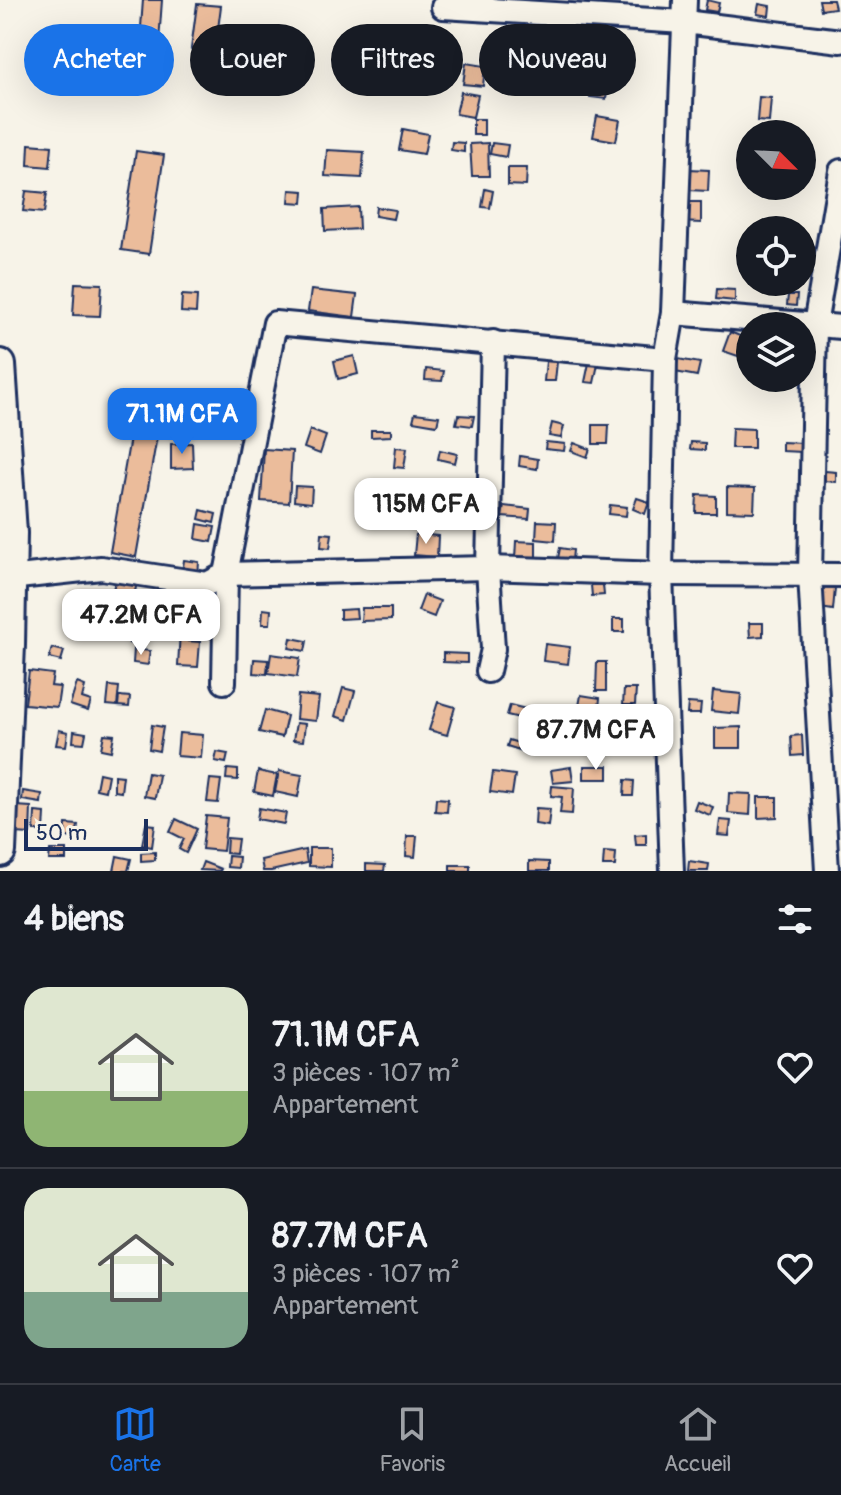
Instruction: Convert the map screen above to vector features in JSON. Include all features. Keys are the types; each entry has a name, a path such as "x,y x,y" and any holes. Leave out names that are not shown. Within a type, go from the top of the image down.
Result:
{"main road":[{"path":"0,365 11,533 5,580 9,645 0,851"}],"street":[{"path":"443,7 684,11 841,41"},
{"path":"672,871 661,574 665,359 673,313 684,11"},
{"path":"816,319 841,171"},
{"path":"673,313 736,318"},
{"path":"224,682 226,574 275,323 665,359"},
{"path":"816,325 841,327"},
{"path":"488,671 493,649 488,568 493,342"},
{"path":"814,392 810,575 827,871"},
{"path":"5,580 101,568 207,584 226,574 488,568 661,574 841,575"}],"building":[{"path":"143,0 162,0 160,24 141,24"},
{"path":"707,0 719,3 717,12 705,10"},
{"path":"819,0 833,0 835,8 821,10"},
{"path":"197,4 221,6 219,24 194,24"},
{"path":"759,4 770,6 769,16 757,14"},
{"path":"466,63 479,65 479,86 463,84"},
{"path":"463,92 478,95 473,117 456,114"},
{"path":"759,97 771,98 769,120 757,120"},
{"path":"597,116 620,120 616,141 593,137"},
{"path":"473,119 484,119 484,135 473,135"},
{"path":"403,129 428,134 424,154 399,150"},
{"path":"452,142 464,143 464,152 451,150"},
{"path":"488,143 489,176 472,176 470,144"},
{"path":"492,143 508,145 506,157 490,154"},
{"path":"29,144 52,146 50,167 28,165"},
{"path":"327,150 364,152 362,178 325,176"},
{"path":"136,151 164,155 149,254 121,250"},
{"path":"508,168 527,168 526,186 508,185"},
{"path":"689,169 709,170 708,191 688,190"},
{"path":"485,189 493,191 490,208 482,207"},
{"path":"290,190 304,191 303,203 289,202"},
{"path":"26,191 47,193 44,213 23,211"},
{"path":"679,202 701,202 701,223 679,222"},
{"path":"358,207 359,229 325,231 324,209"},
{"path":"376,207 395,210 393,219 375,216"},
{"path":"75,283 102,284 100,316 73,315"},
{"path":"717,289 735,290 735,301 716,299"},
{"path":"311,290 357,295 354,317 308,311"},
{"path":"182,295 197,296 196,313 181,312"},
{"path":"788,296 797,296 796,306 787,305"},
{"path":"730,332 736,334 736,355 723,351"},
{"path":"354,356 358,374 338,379 334,361"},
{"path":"678,359 700,363 697,376 675,372"},
{"path":"546,361 557,362 555,381 544,381"},
{"path":"589,363 598,364 594,383 585,382"},
{"path":"426,369 444,371 442,381 425,380"},
{"path":"137,398 163,402 136,557 110,552"},
{"path":"174,403 196,405 194,431 171,428"},
{"path":"415,413 439,416 437,425 413,421"},
{"path":"458,415 474,416 472,426 456,424"},
{"path":"552,423 564,426 561,438 549,436"},
{"path":"593,425 609,425 608,444 593,444"},
{"path":"732,428 754,429 754,448 731,448"},
{"path":"310,430 326,436 320,454 304,448"},
{"path":"371,430 391,430 391,436 371,437"},
{"path":"546,442 565,444 564,451 545,449"},
{"path":"691,442 705,443 705,450 690,449"},
{"path":"782,442 802,443 802,452 782,451"},
{"path":"192,443 193,468 171,469 171,444"},
{"path":"574,443 590,449 587,457 571,451"},
{"path":"396,447 407,448 404,468 394,467"},
{"path":"264,449 292,451 289,503 261,501"},
{"path":"440,450 457,454 455,463 438,459"},
{"path":"520,456 538,459 537,469 519,466"},
{"path":"825,471 836,472 836,482 825,481"},
{"path":"295,486 312,487 311,503 294,501"},
{"path":"727,487 755,488 754,512 727,511"},
{"path":"697,495 716,496 716,513 696,513"},
{"path":"637,498 649,502 645,514 633,509"},
{"path":"610,505 627,507 626,516 609,514"},
{"path":"504,506 530,509 529,519 502,517"},
{"path":"201,510 216,514 214,523 199,519"},
{"path":"537,521 556,522 555,541 536,539"},
{"path":"198,524 215,527 212,542 196,539"},
{"path":"322,533 332,534 330,548 321,547"},
{"path":"416,534 438,536 437,557 414,555"},
{"path":"516,541 536,542 536,559 515,559"},
{"path":"560,548 573,550 572,560 558,558"},
{"path":"184,560 199,562 198,576 182,574"},
{"path":"116,578 137,583 127,625 105,620"},
{"path":"591,585 603,585 604,595 592,596"},
{"path":"823,587 835,588 833,610 820,608"},
{"path":"195,592 204,592 204,610 195,610"},
{"path":"424,595 440,601 434,617 418,611"},
{"path":"362,608 391,608 391,620 361,621"},
{"path":"263,609 271,610 270,624 262,624"},
{"path":"356,609 357,618 340,619 340,610"},
{"path":"613,619 624,619 624,632 613,632"},
{"path":"749,623 763,623 763,636 750,637"},
{"path":"132,626 140,627 138,644 129,643"},
{"path":"180,631 189,631 188,641 200,642 198,667 178,666"},
{"path":"291,638 307,641 305,651 289,648"},
{"path":"545,644 570,647 568,664 543,661"},
{"path":"52,648 64,651 61,661 49,658"},
{"path":"134,649 150,651 148,665 133,663"},
{"path":"443,653 467,654 467,663 443,662"},
{"path":"271,654 300,658 297,677 268,673"},
{"path":"254,659 268,660 267,674 253,673"},
{"path":"597,662 606,662 606,691 596,691"},
{"path":"29,671 53,674 51,686 60,687 57,707 25,704"},
{"path":"77,683 85,686 82,698 91,701 88,711 70,705"},
{"path":"109,686 119,687 117,706 107,705"},
{"path":"343,688 355,691 347,720 335,716"},
{"path":"624,689 636,689 635,705 623,705"},
{"path":"713,691 741,694 739,714 711,711"},
{"path":"298,695 319,697 316,721 296,719"},
{"path":"581,695 600,698 599,708 579,706"},
{"path":"119,696 130,697 129,707 118,706"},
{"path":"438,702 455,707 447,735 429,730"},
{"path":"688,703 701,704 700,714 687,714"},
{"path":"510,705 534,711 532,721 507,715"},
{"path":"265,710 287,716 282,737 259,732"},
{"path":"296,723 305,724 303,741 293,740"},
{"path":"152,725 163,727 159,751 149,749"},
{"path":"741,727 741,748 715,748 715,728"},
{"path":"621,729 635,729 636,738 621,739"},
{"path":"59,730 68,732 66,746 56,745"},
{"path":"74,731 86,733 84,743 73,742"},
{"path":"179,733 203,735 201,758 177,756"},
{"path":"104,734 114,735 111,751 101,749"},
{"path":"802,735 803,755 792,756 791,736"},
{"path":"509,740 534,748 532,754 507,746"},
{"path":"217,752 228,754 226,763 215,761"},
{"path":"584,766 608,766 608,779 584,779"},
{"path":"571,767 573,781 553,783 551,770"},
{"path":"227,769 238,770 238,780 226,779"},
{"path":"258,771 277,775 273,796 254,792"},
{"path":"279,771 302,775 298,797 275,792"},
{"path":"493,772 515,775 512,795 490,792"},
{"path":"99,773 108,775 105,791 96,789"},
{"path":"148,773 159,775 155,798 144,796"},
{"path":"114,775 123,776 121,792 114,791"},
{"path":"210,779 221,780 218,803 207,802"},
{"path":"625,780 634,781 633,796 624,796"},
{"path":"552,786 574,788 572,814 560,813 562,797 551,796"},
{"path":"23,791 42,794 41,803 22,800"},
{"path":"729,793 751,794 750,815 728,813"},
{"path":"758,797 777,797 777,817 758,818"},
{"path":"436,798 448,799 447,812 435,811"},
{"path":"697,801 713,807 710,815 694,809"},
{"path":"16,806 31,807 30,834 16,833"},
{"path":"259,808 286,813 284,824 257,819"},
{"path":"536,808 550,809 548,826 535,824"},
{"path":"35,812 45,813 44,831 34,831"},
{"path":"206,816 227,818 223,851 202,849"},
{"path":"176,819 197,829 186,853 179,849 184,839 170,832"},
{"path":"720,820 731,821 729,836 718,835"},
{"path":"66,824 78,825 76,838 65,837"},
{"path":"146,824 155,825 152,847 142,845"},
{"path":"646,834 646,845 636,845 635,835"},
{"path":"407,836 417,836 415,857 406,856"},
{"path":"227,838 238,839 236,854 226,853"},
{"path":"309,848 331,848 331,867 309,866"},
{"path":"50,850 66,850 66,860 49,860"},
{"path":"305,850 307,863 263,871 261,860"},
{"path":"155,852 155,860 141,861 141,853"},
{"path":"604,852 616,853 615,866 603,866"},
{"path":"117,856 131,859 128,871 114,871"},
{"path":"228,856 239,857 238,868 227,867"},
{"path":"529,861 549,862 549,871 529,871"},
{"path":"689,861 709,864 708,871 688,871"},
{"path":"203,862 221,869 200,870"},
{"path":"366,864 385,865 384,871 366,871"},
{"path":"450,865 470,865 470,871 450,871"}]}
